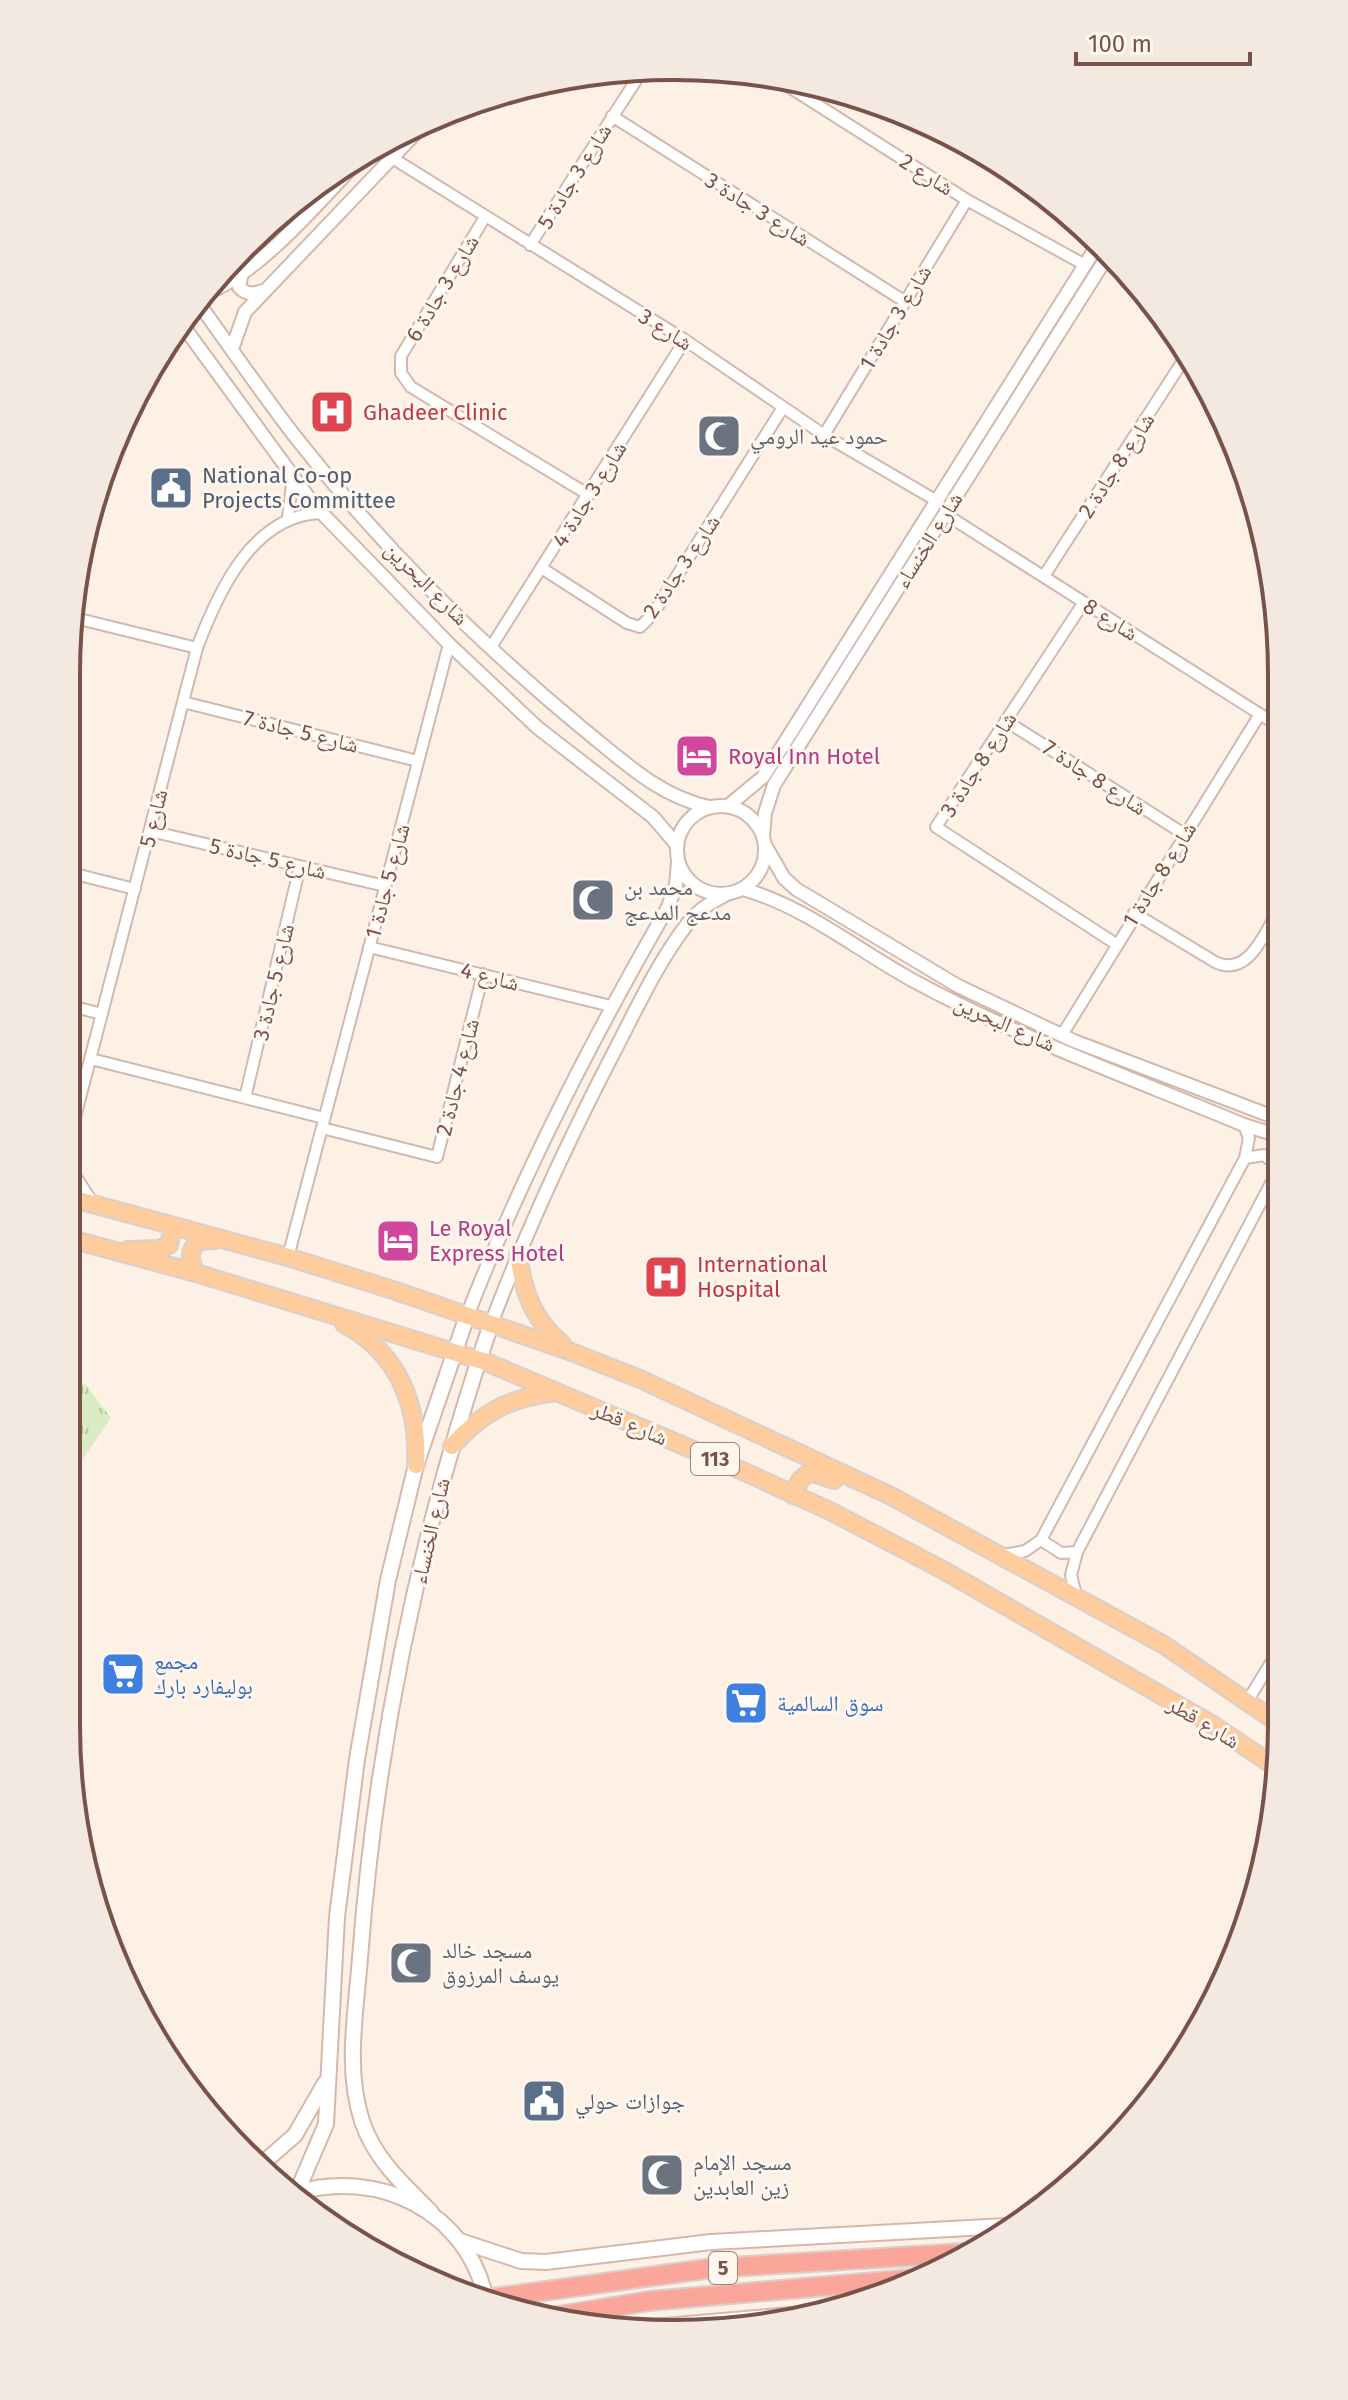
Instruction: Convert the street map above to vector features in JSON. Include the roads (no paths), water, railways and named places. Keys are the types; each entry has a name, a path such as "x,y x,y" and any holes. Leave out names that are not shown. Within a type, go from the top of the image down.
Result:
{"highway":[{"name":"5","path":"495,2292 713,2268 946,2254"},
{"name":"5","path":"580,2312 649,2301 884,2281"}],"main road":[{"name":"شارع قطر","path":"80,1200 288,1257 569,1351 640,1379 891,1496 1164,1645 1268,1715"},
{"path":"106,1250 159,1249 172,1239 167,1224"},
{"path":"196,1273 190,1260 195,1244 205,1239 235,1243"},
{"name":"شارع قطر","path":"80,1242 196,1273 479,1360 558,1392 830,1511 943,1570 1213,1725 1267,1761"},
{"path":"518,1254 521,1283 532,1309 548,1332 569,1351"},
{"path":"318,1310 375,1346 396,1371 411,1401 417,1433 416,1465"},
{"name":"شارع الخنساء","path":"299,2186 326,2124 337,1917 357,1759 388,1580 416,1465 452,1352 467,1316"},
{"name":"شارع الخنساء","path":"460,2241 384,2165 372,2145 362,2120 353,2050 375,1795 416,1587 452,1446 491,1324"},
{"path":"452,1446 472,1423 498,1406 527,1395 558,1392"},
{"path":"793,1495 803,1476 819,1472 872,1499 891,1496"},
{"path":"268,2159 295,2135 327,2079"},
{"path":"305,2191 331,2185 366,2185 400,2195 431,2212"},
{"path":"460,2241 521,2261 546,2262 711,2242 993,2227"},
{"path":"460,2241 481,2287"}],"street":[{"name":"شارع 3 جادة 5","path":"530,245 635,81"},
{"name":"شارع 2","path":"799,93 967,200 1085,265"},
{"name":"شارع 3 جادة 3","path":"612,116 904,301"},
{"path":"232,349 245,312 408,142"},
{"name":"شارع 3","path":"394,159 685,340 782,409 937,501"},
{"path":"222,289 311,211 331,189"},
{"name":"شارع 3 جادة 1","path":"824,435 967,200"},
{"name":"شارع 3 جادة 6","path":"485,217 401,356 401,373 411,387 589,495"},
{"name":"شارع الخنساء","path":"728,806 763,777 1093,253"},
{"name":"شارع الخنساء","path":"764,840 765,813 774,785 1103,263"},
{"path":"242,272 239,287 244,292 250,294 267,289"},
{"name":"شارع البحرين","path":"204,311 333,483 387,543 491,647 564,713 662,790 709,807"},
{"name":"شارع البحرين","path":"188,333 322,513 449,644 538,728 653,817 677,845"},
{"name":"شارع 3 جادة 4","path":"491,647 685,340"},
{"name":"شارع 8 جادة 2","path":"1044,576 1180,365"},
{"name":"شارع 3 جادة 2","path":"543,569 627,623 640,627 653,614 782,409"},
{"path":"293,476 288,517 322,513"},
{"name":"شارع 8","path":"945,514 1268,719"},
{"name":"شارع 5","path":"80,1099 197,648 214,603 230,578 261,537 288,517"},
{"name":"شارع 8 جادة 3","path":"1084,602 936,827 1116,944"},
{"path":"83,620 197,648"},
{"name":"شارع 5 جادة 1","path":"288,1257 449,644"},
{"name":"شارع 5 جادة 7","path":"183,702 418,761"},
{"path":"538,728 556,729 564,713"},
{"name":"شارع 8 جادة 1","path":"1062,1035 1134,913 1260,714"},
{"name":"شارع 8 جادة 7","path":"1006,721 1184,834"},
{"path":"728,806 750,816 764,840 761,870 743,889 714,894 691,883 678,862 677,845 687,821 709,807 728,806"},
{"name":"شارع 5 جادة 5","path":"150,831 385,886"},
{"name":"شارع البحرين","path":"764,840 784,878 796,889 958,986 1062,1035 1268,1115"},
{"name":"شارع الخنساء","path":"467,1316 506,1219 611,1006 668,907 676,885 678,862"},
{"name":"شارع 5 جادة 3","path":"245,1098 300,866"},
{"path":"80,875 135,889"},
{"name":"شارع البحرين","path":"743,889 784,902 914,981 974,1010 1268,1133"},
{"name":"شارع الخنساء","path":"491,1324 518,1254 577,1125 660,968 702,907 727,894"},
{"path":"1134,913 1215,962 1228,966 1247,959 1268,926"},
{"name":"شارع 4","path":"369,947 611,1006"},
{"name":"شارع 4 جادة 2","path":"323,1123 437,1157 483,974"},
{"path":"80,1008 102,1014"},
{"path":"91,1059 245,1098 323,1123"},
{"path":"996,1555 1016,1554 1041,1540 1245,1158 1249,1138 1244,1125"},
{"path":"1245,1158 1264,1155 1268,1158"},
{"name":"شارع 5","path":"80,1183 93,1203"},
{"path":"1079,1600 1071,1575 1077,1552 1268,1189"},
{"path":"1041,1540 1061,1553 1077,1552"},
{"path":"1248,1700 1268,1668"}],"place":[{"name":"Ghadeer Clinic","path":"332,412"},
{"name":"حمود عيد الرومي","path":"719,436"},
{"name":"National Co-op Projects Committee","path":"171,488"},
{"name":"Royal Inn Hotel","path":"697,756"},
{"name":"محمد بن مدعج المدعج","path":"593,900"},
{"name":"Le Royal Express Hotel","path":"398,1241"},
{"name":"International Hospital","path":"666,1277"},
{"name":"مجمع بوليفارد بارك","path":"123,1674"},
{"name":"سوق السالمية","path":"746,1703"},
{"name":"مسجد خالد يوسف المرزوق","path":"411,1963"},
{"name":"جوازات حولي","path":"544,2101"},
{"name":"مسجد الإمام زين العابدين","path":"662,2175"}]}
